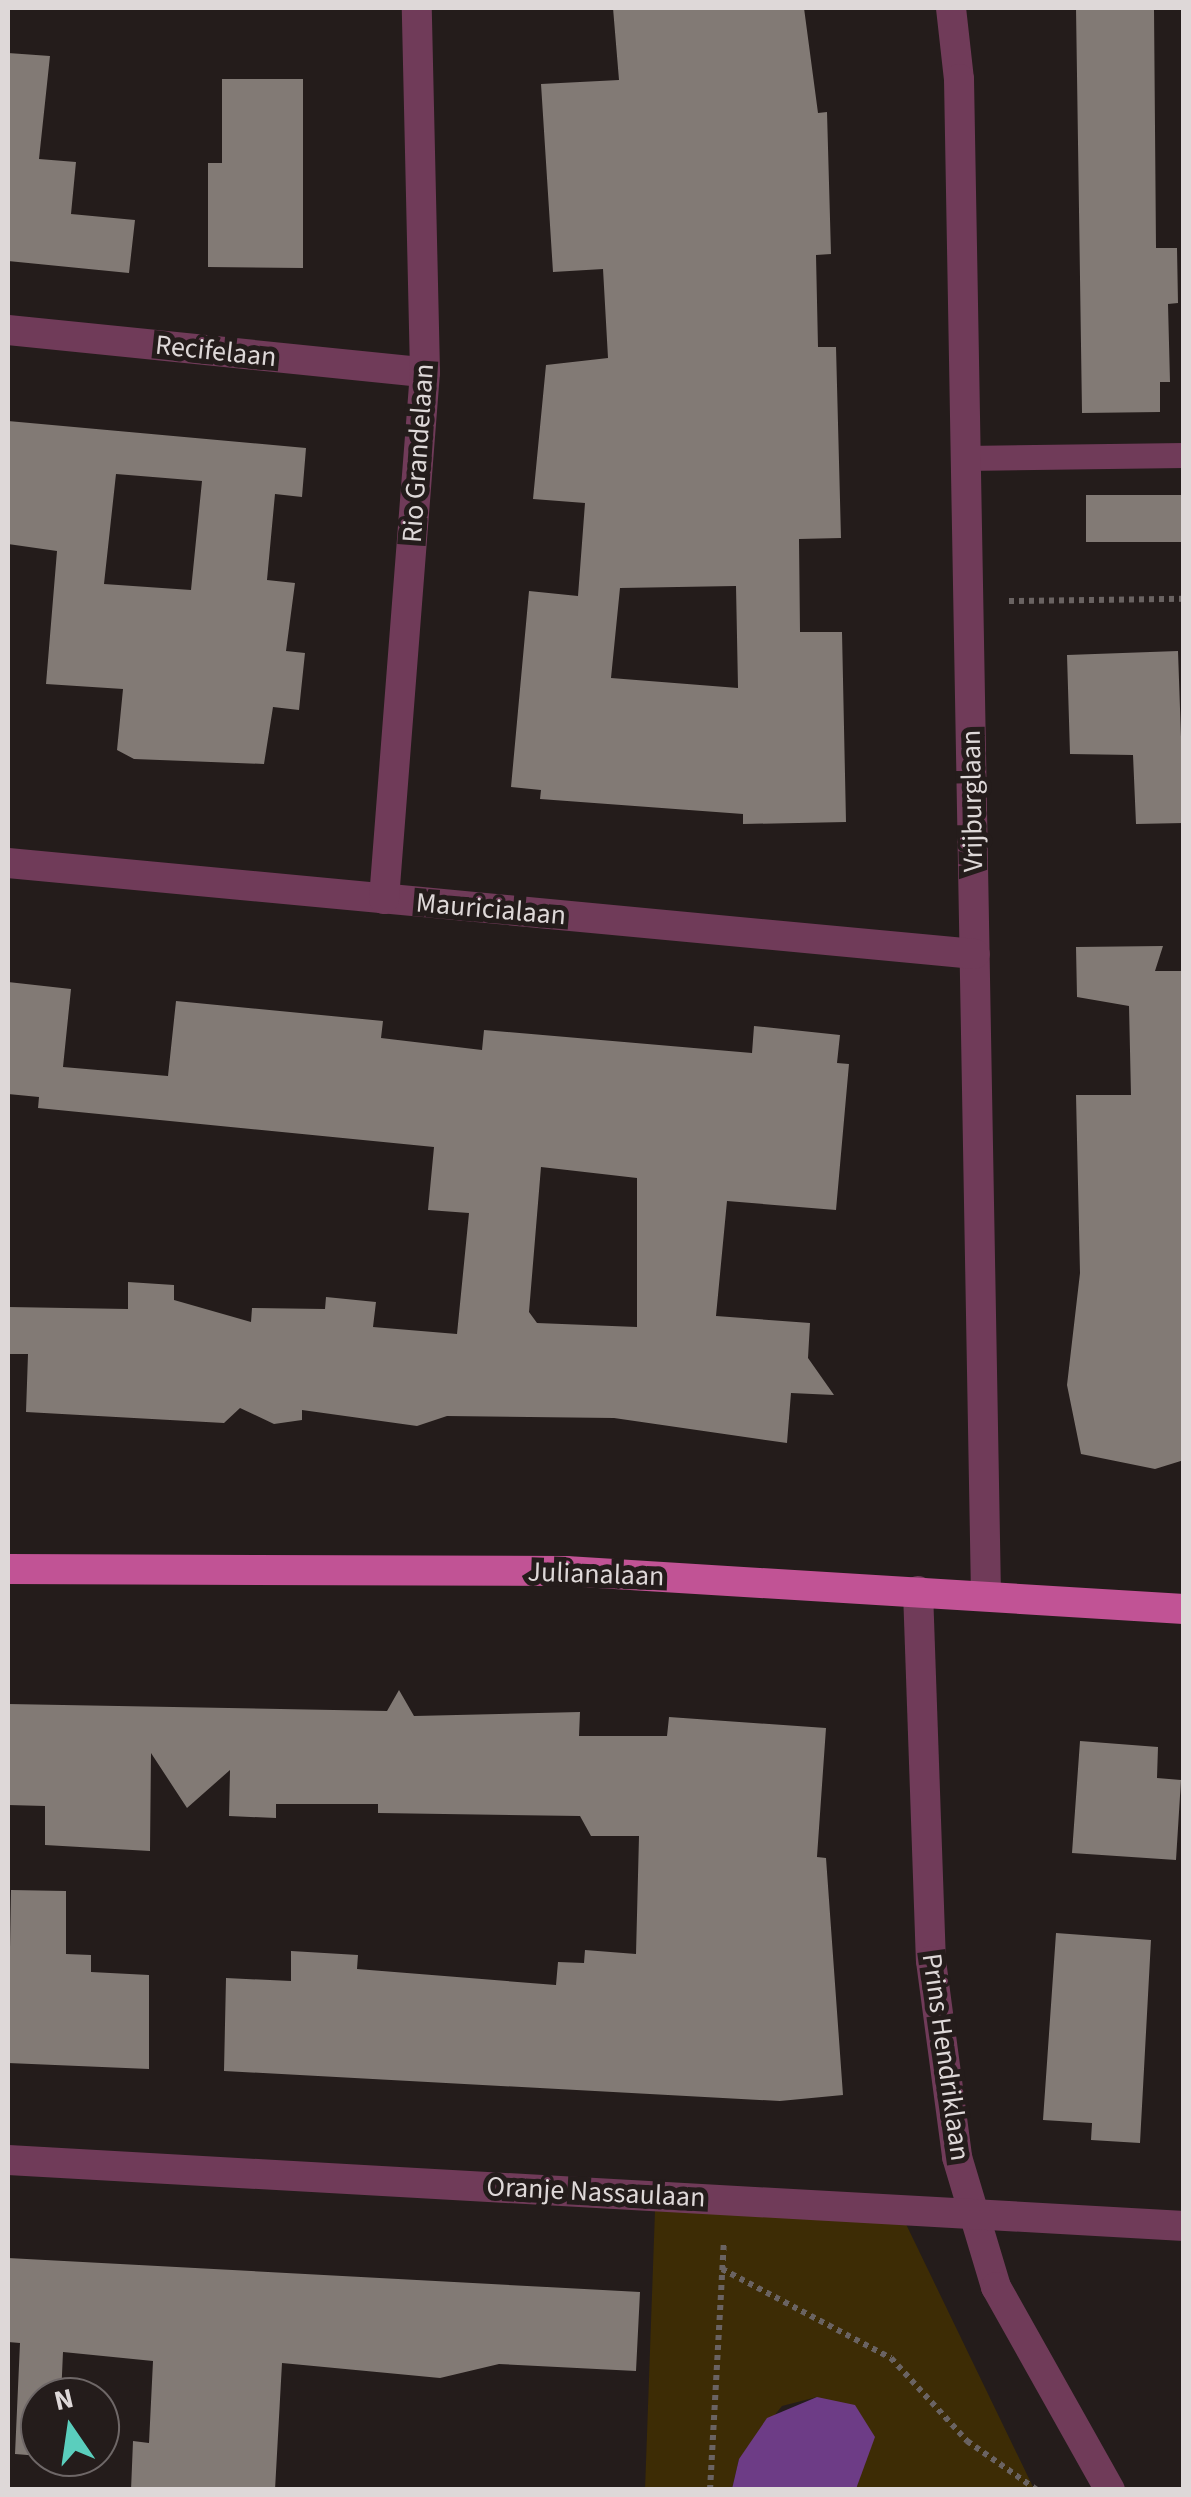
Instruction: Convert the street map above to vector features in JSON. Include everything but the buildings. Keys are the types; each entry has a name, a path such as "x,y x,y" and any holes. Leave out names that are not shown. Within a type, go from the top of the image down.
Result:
{"main road":[{"name":"Julianalaan","path":"8,1569 566,1570 1184,1609"}],"street":[{"name":"Rio Grandelaan","path":"384,898 425,372 416,8"},
{"name":"Vrijburglaan","path":"950,8 965,458 986,1595"},
{"name":"Recifelaan","path":"8,330 425,372"},
{"name":"Mauricialaan","path":"8,863 975,954"},
{"name":"Prins Hendriklaan","path":"918,1590 931,1961 972,2212 996,2287 1110,2490"},
{"name":"Oranje Nassaulaan","path":"8,2160 1184,2226"}],"lane":[{"path":"965,458 1184,455"}],"path":[{"path":"968,601 1184,599"},
{"path":"710,2490 725,2199"},
{"path":"722,2269 891,2358 967,2441 1037,2490"}],"shaded area":[{"path":"655,2211 904,2220 1034,2489 856,2489 860,2477 817,2397 782,2406 739,2459 732,2489 645,2490"},
{"path":"817,2397 855,2405 875,2437 856,2489 732,2489 739,2459 767,2418"}]}
